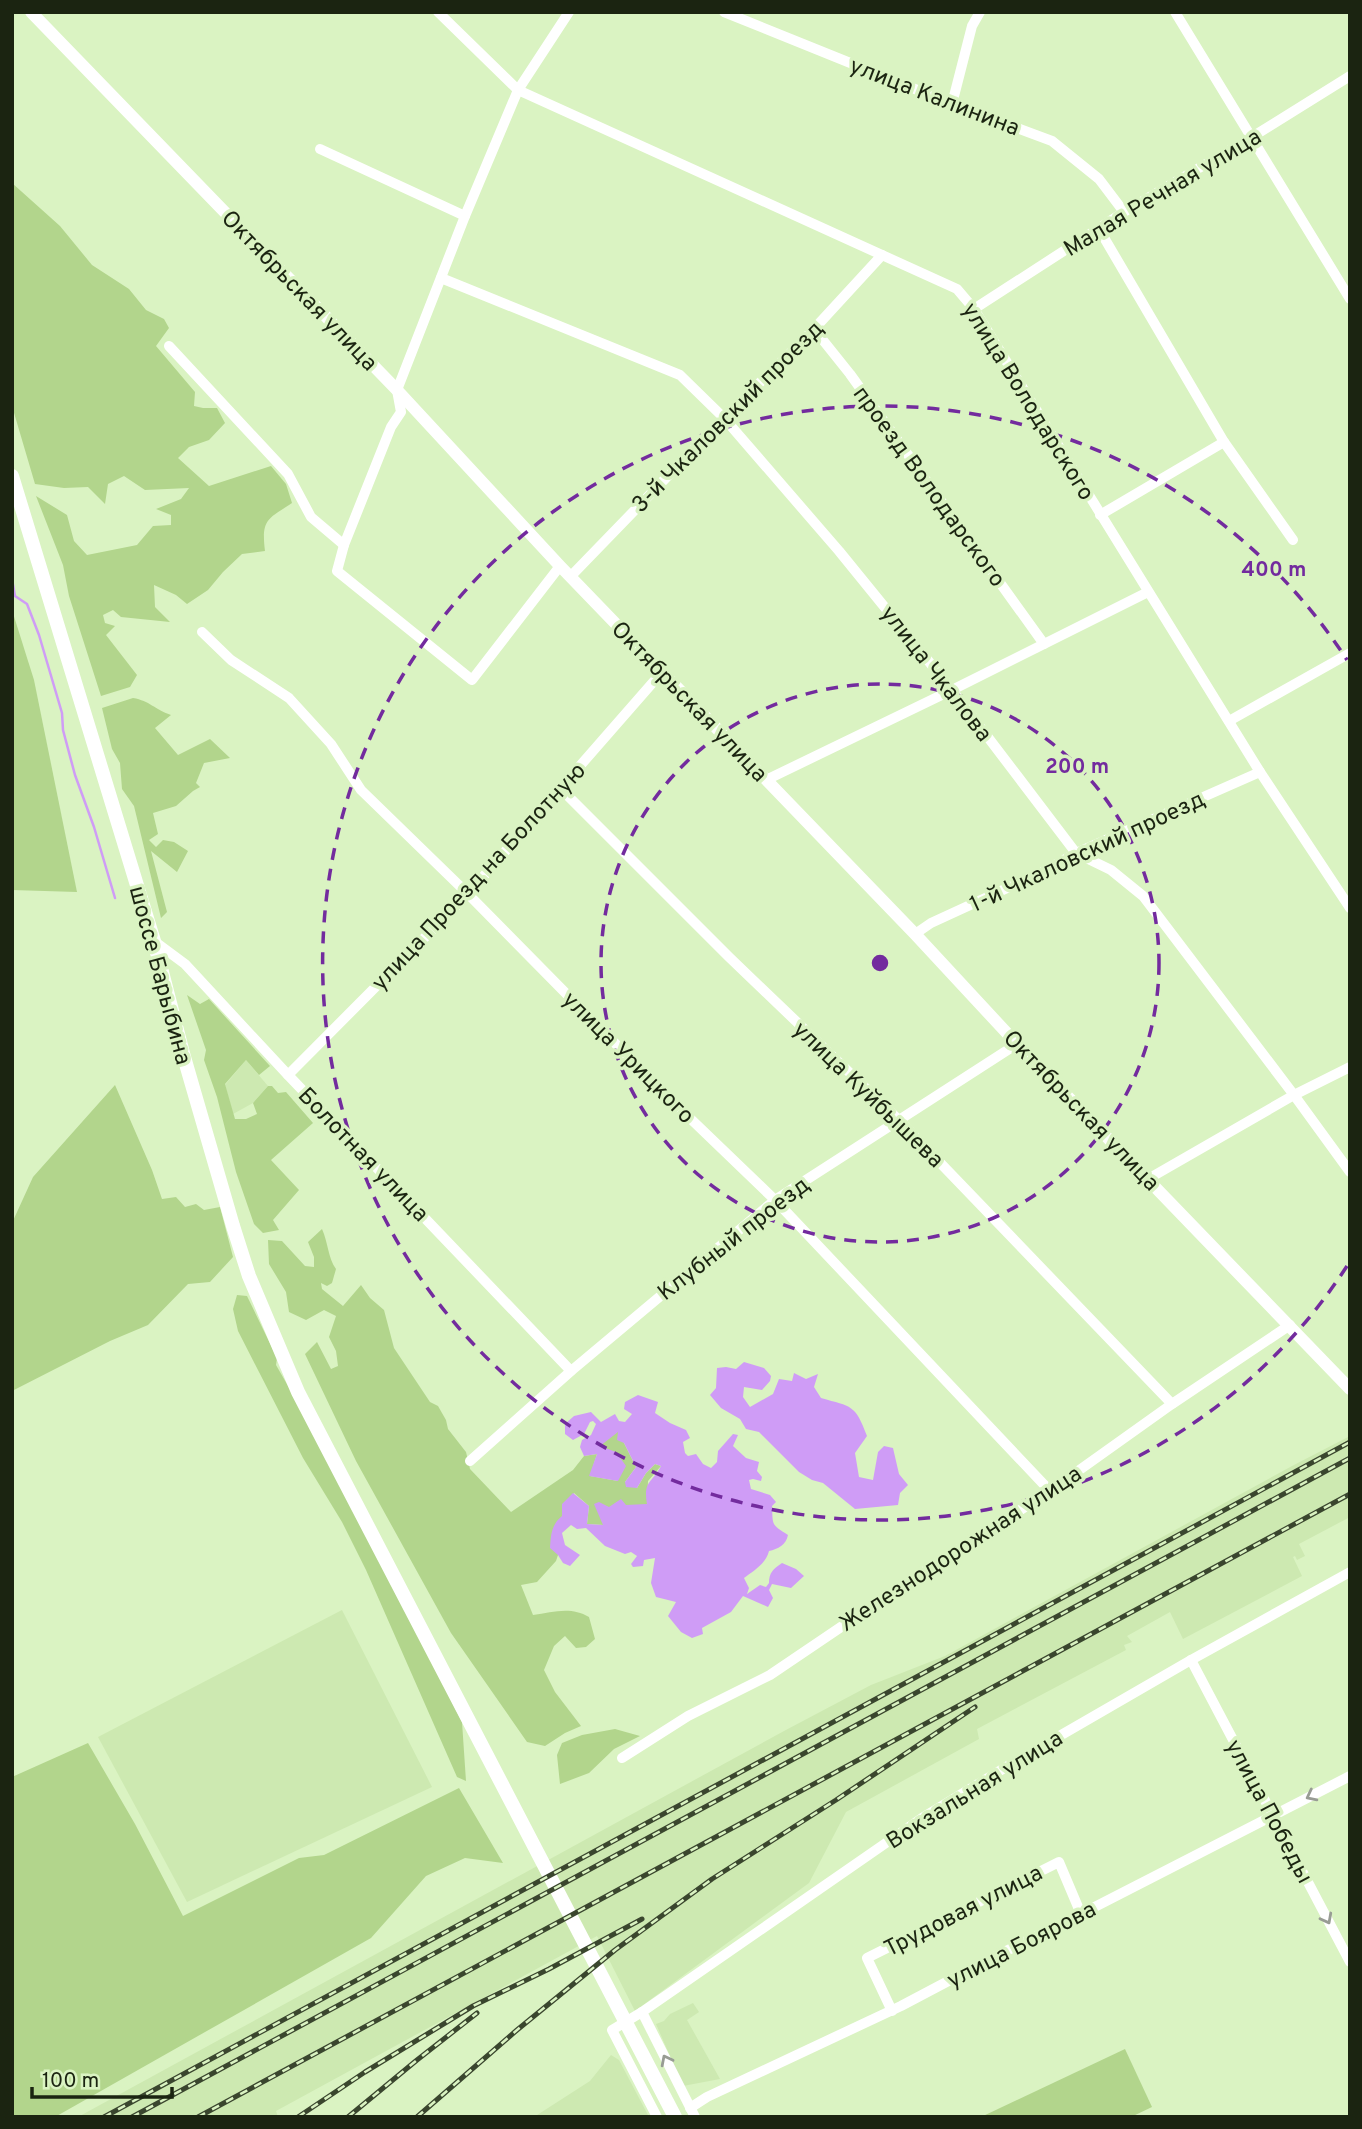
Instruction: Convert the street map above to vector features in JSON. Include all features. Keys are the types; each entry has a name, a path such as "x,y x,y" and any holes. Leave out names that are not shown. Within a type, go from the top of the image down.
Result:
{"main road":[{"name":"шоссе Барыбина","path":"12,476 154,941 184,1057 249,1276 298,1392 675,2117"}],"street":[{"name":"Октябрьская улица","path":"31,12 397,390 560,566 1350,1389"},
{"name":"улица Володарского","path":"438,12 518,90 957,289 974,309 1260,772 1350,908"},
{"path":"560,566 472,680 337,571 344,545 391,427 401,412 397,390 465,216 518,90 569,12"},
{"name":"улица Калинина","path":"724,12 952,104 1052,141 1099,178 1124,212"},
{"path":"952,104 972,26 979,12"},
{"path":"1175,12 1350,299"},
{"name":"Малая Речная улица","path":"974,309 1124,212 1350,76"},
{"path":"320,149 465,216"},
{"path":"1099,229 1224,442 1293,540"},
{"name":"3-й Чкаловский проезд","path":"571,576 814,329 882,255"},
{"name":"улица Чкалова","path":"441,278 680,375 724,418 839,551 953,690 1076,853 1111,870 1143,896 1350,1172"},
{"name":"проезд Володарского","path":"814,329 850,374 1044,644"},
{"path":"169,346 288,474 312,517 344,545"},
{"path":"1100,514 1224,442"},
{"path":"766,780 1148,592"},
{"name":"улица Урицкого","path":"202,632 231,660 289,698 331,744 360,790 775,1200 1050,1491"},
{"path":"1229,721 1350,653"},
{"name":"улица Проезд на Болотную","path":"288,1075 468,894 662,672"},
{"name":"1-й Чкаловский проезд","path":"915,934 931,923 1040,873 1076,853 1260,772"},
{"name":"улица Куйбышева","path":"561,789 729,957 898,1119 1172,1404"},
{"name":"Болотная улица","path":"154,941 184,964 571,1371"},
{"name":"Клубный проезд","path":"470,1461 571,1371 775,1200 1017,1044"},
{"path":"1148,1179 1294,1095 1350,1067"},
{"name":"Железнодорожная улица","path":"622,1758 688,1716 770,1675 909,1581 1050,1491 1172,1404 1290,1325"},
{"name":"Вокзальная улица","path":"657,2117 612,2029 642,2012 922,1818 1191,1660 1350,1572"},
{"name":"улица Победы","path":"1191,1660 1350,1962"},
{"name":"улица Боярова","path":"693,2112 707,2097 892,2011 1350,1776"},
{"name":"Трудовая улица","path":"892,2011 867,1958 1059,1862 1081,1914"},
{"path":"642,2012 693,2112"}],"shaded area":[{"path":"12,183 60,226 92,265 129,289 146,310 164,319 169,328 156,346 195,392 194,406 217,408 225,423 209,440 189,447 178,458 209,486 271,466 286,484 292,503 272,517 265,526 265,551 242,554 208,590 187,604 176,595 154,585 155,607 170,622 121,617 113,610 103,615 105,623 115,626 106,635 137,675 130,687 101,696 69,596 63,565 36,496 67,515 74,541 87,555 137,545 153,526 171,525 171,515 156,509 181,499 189,488 145,490 124,476 108,484 105,504 88,487 64,488 35,484 12,406"},
{"path":"12,610 34,680 77,892 12,890"},
{"path":"133,698 171,715 155,728 178,755 210,739 230,758 204,763 196,783 200,787 176,806 153,813 158,834 149,840 156,847 163,840 174,842 188,851 177,872 151,851 167,912 161,918 134,806 122,789 120,763 112,749 102,708"},
{"path":"187,995 200,1004 209,999 270,1066 259,1075 246,1060 225,1084 235,1119 246,1119 257,1114 253,1103 268,1086 272,1086 278,1093 286,1092 313,1123 271,1160 299,1190 273,1220 279,1230 263,1233 254,1224 204,1060 206,1050"},
{"path":"246,1060 268,1086 253,1103 233,1114 225,1085"},
{"path":"115,1085 162,1199 176,1197 185,1207 196,1204 204,1210 220,1207 233,1257 210,1282 188,1284 148,1325 110,1341 12,1391 12,1223 33,1177"},
{"path":"322,1229 336,1269 332,1283 327,1286 321,1283 322,1289 343,1306 361,1285 370,1298 384,1310 394,1348 430,1402 438,1406 448,1429 466,1452 470,1469 511,1512 573,1470 584,1456 597,1454 590,1476 618,1481 599,1446 618,1431 636,1467 625,1482 637,1488 655,1464 661,1466 648,1481 647,1505 626,1505 604,1525 587,1524 589,1506 574,1493 562,1516 556,1561 537,1582 521,1585 533,1615 562,1611 582,1614 589,1617 595,1639 586,1647 576,1648 565,1636 554,1646 544,1670 555,1692 581,1726 545,1746 527,1742 451,1633 356,1461 305,1354 317,1342 331,1369 338,1366 336,1351 329,1337 336,1316 324,1310 306,1320 289,1312 286,1292 269,1264 268,1240 282,1241 305,1266 314,1267 314,1257 308,1242"},
{"path":"237,1295 247,1296 277,1358 276,1365 335,1468 462,1722 466,1781 457,1777 366,1570 342,1522 303,1458 238,1331 233,1309"},
{"path":"744,1362 764,1368 771,1376 762,1390 744,1387 743,1397 750,1407 773,1394 779,1379 792,1381 794,1373 806,1379 818,1374 814,1387 821,1398 851,1408 867,1436 855,1453 859,1477 873,1480 878,1452 884,1446 893,1448 899,1474 908,1485 900,1493 898,1505 855,1509 823,1483 799,1472 759,1432 746,1429 740,1419 721,1408 710,1395 716,1388 717,1368 736,1369"},
{"path":"638,1395 658,1402 655,1413 686,1430 690,1438 683,1442 688,1456 696,1454 703,1464 711,1468 717,1462 718,1451 733,1434 738,1435 733,1446 746,1458 759,1462 757,1471 762,1477 761,1481 749,1480 751,1489 770,1495 776,1502 772,1506 774,1524 788,1535 783,1544 769,1551 762,1563 744,1578 749,1588 747,1594 760,1585 766,1587 772,1572 782,1563 804,1576 791,1588 772,1584 769,1590 773,1598 768,1607 743,1596 731,1612 702,1628 703,1634 692,1638 681,1632 668,1616 676,1602 656,1597 651,1583 655,1558 644,1560 643,1566 633,1567 631,1564 637,1556 605,1546 586,1528 577,1529 571,1525 562,1533 565,1545 580,1555 570,1566 563,1563 550,1548 554,1527 562,1516 562,1504 573,1493 589,1506 587,1524 603,1525 594,1504 599,1502 609,1507 621,1499 626,1505 647,1504 647,1486 661,1466 655,1464 637,1488 626,1487 625,1482 636,1467 624,1443 617,1440 618,1432 600,1446 616,1452 626,1466 618,1481 589,1476 597,1454 584,1456 580,1447 582,1440 591,1435 596,1424 590,1422 584,1434 573,1440 565,1434 565,1424 574,1416 591,1412 601,1422 615,1414 619,1421 625,1422 632,1414 624,1409 625,1402"},
{"path":"1350,1436 1350,1517 1299,1544 1305,1556 1297,1560 1293,1557 1302,1576 1183,1639 1170,1612 1127,1636 1132,1642 1124,1645 1126,1650 977,1729 979,1739 846,1812 809,1883 635,2011 597,1936 276,2111 278,2117 78,2117 784,1731 871,1685 945,1656"},
{"path":"342,1610 432,1787 187,1902 98,1737"},
{"path":"615,1729 640,1736 614,1749 589,1773 560,1784 557,1755 562,1743 582,1735"},
{"path":"88,1743 135,1824 183,1916 299,1858 324,1855 459,1788 503,1863 465,1858 426,1876 371,1938 55,2117 12,2117 12,1777"},
{"path":"693,2003 699,2012 687,2020 720,2079 683,2086 656,2024"},
{"path":"1125,2049 1152,2107 1131,2117 981,2117"},
{"path":"611,2055 619,2060 649,2117 534,2117 590,2081"}],"waterway":[{"path":"12,579 15,596 27,604 39,635 62,713 63,730 75,775 115,898"}],"railway":[{"path":"104,2117 1350,1442"},
{"path":"132,2117 1350,1458"},
{"path":"198,2117 1350,1494"},
{"path":"417,2117 615,1950 712,1879 975,1707"},
{"path":"298,2117 365,2072 473,2006 642,1919"},
{"path":"348,2117 477,2013"}]}
